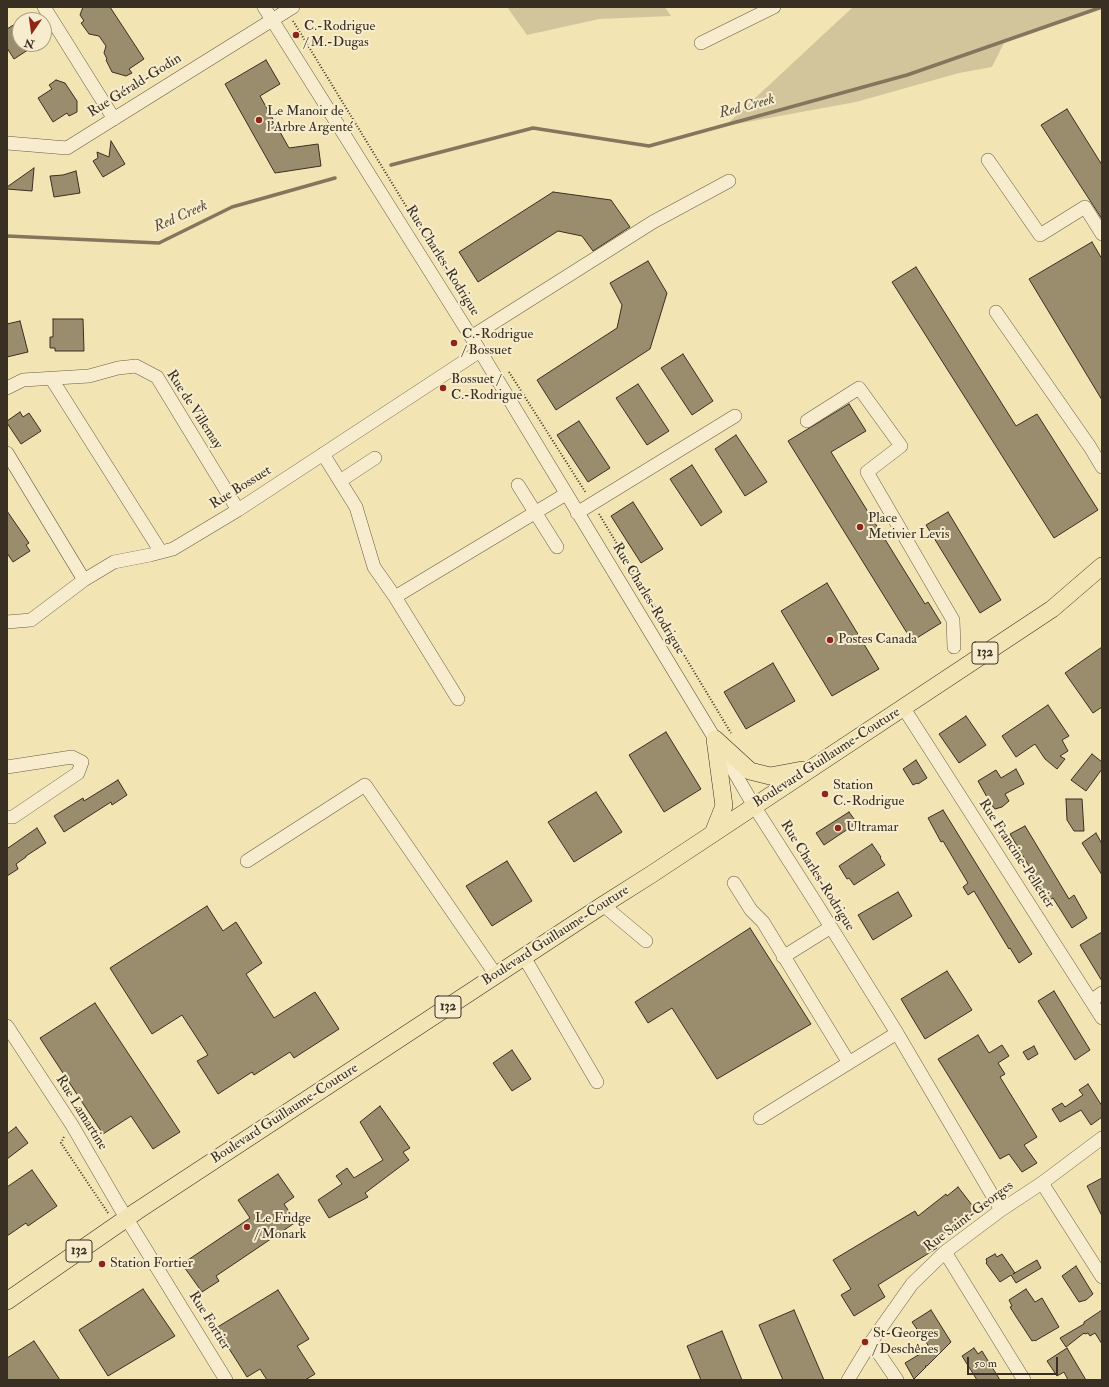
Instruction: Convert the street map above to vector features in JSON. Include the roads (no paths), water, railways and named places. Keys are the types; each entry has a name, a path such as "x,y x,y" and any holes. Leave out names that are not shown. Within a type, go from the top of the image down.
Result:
{"main road":[{"name":"Boulevard Guillaume-Couture","path":"7,1301 127,1218 652,874 714,831 1052,609 1102,566"},
{"path":"715,739 750,771 770,776 810,769"},
{"path":"714,831 724,806 715,739"}],"street":[{"path":"44,7 114,119"},
{"name":"Rue Charles-Rodrigue","path":"264,7 480,351 754,806 897,1034 1001,1210"},
{"path":"701,43 774,7"},
{"name":"Rue Gérald-Godin","path":"7,143 68,148 290,9"},
{"path":"988,160 1040,235 1085,207 1102,234"},
{"path":"471,337 653,222 729,181"},
{"path":"996,312 1090,447 1100,459"},
{"name":"Rue Bossuet","path":"7,622 31,620 84,580 114,562 173,548 238,510 480,351"},
{"name":"Rue de Villemay","path":"7,388 23,380 89,376 118,368 136,366 157,377 238,510"},
{"path":"51,378 161,552"},
{"path":"807,421 859,388 901,446 867,472 953,620 954,647"},
{"path":"577,513 735,416"},
{"path":"7,453 84,580"},
{"path":"323,454 356,507 374,567 395,597 458,699"},
{"path":"340,481 375,458"},
{"path":"518,484 557,547"},
{"path":"395,597 566,494"},
{"name":"Rue Francine-Pelletier","path":"903,707 1102,1018"},
{"path":"7,767 72,757 82,762 78,773 13,817 7,817"},
{"path":"248,861 365,785 496,975"},
{"path":"734,884 751,910 763,922 849,1063"},
{"path":"603,905 646,941"},
{"path":"783,957 831,927"},
{"path":"524,958 597,1082"},
{"path":"1091,1001 1102,993"},
{"name":"Rue Lamartine","path":"7,1026 72,1125 127,1218"},
{"path":"760,1118 897,1034"},
{"name":"Rue Saint-Georges","path":"848,1380 871,1342 912,1284 945,1252 1102,1138"},
{"path":"1042,1183 1102,1277"},
{"name":"Rue Fortier","path":"127,1218 226,1380"},
{"path":"945,1252 1024,1380"},
{"path":"871,1342 897,1380"}],"waterway":[{"name":"Red Creek","path":"391,165 533,128 649,146 907,75 1102,7"},
{"name":"Red Creek","path":"7,236 159,243 232,207 335,178"}],"place":[{"name":"C.-Rodrigue / M.-Dugas","path":"296,35"},
{"name":"Le Manoir de l'Arbre Argenté","path":"259,120"},
{"name":"C.-Rodrigue / Bossuet","path":"454,343"},
{"name":"Bossuet / C.-Rodrigue","path":"443,388"},
{"name":"Place Metivier Levis","path":"860,527"},
{"name":"Postes Canada","path":"830,640"},
{"name":"Station C.-Rodrigue","path":"825,794"},
{"name":"Ultramar","path":"838,828"},
{"name":"Le Fridge / Monark","path":"247,1227"},
{"name":"Station Fortier","path":"102,1264"},
{"name":"St-Georges / Deschênes","path":"865,1342"}]}
